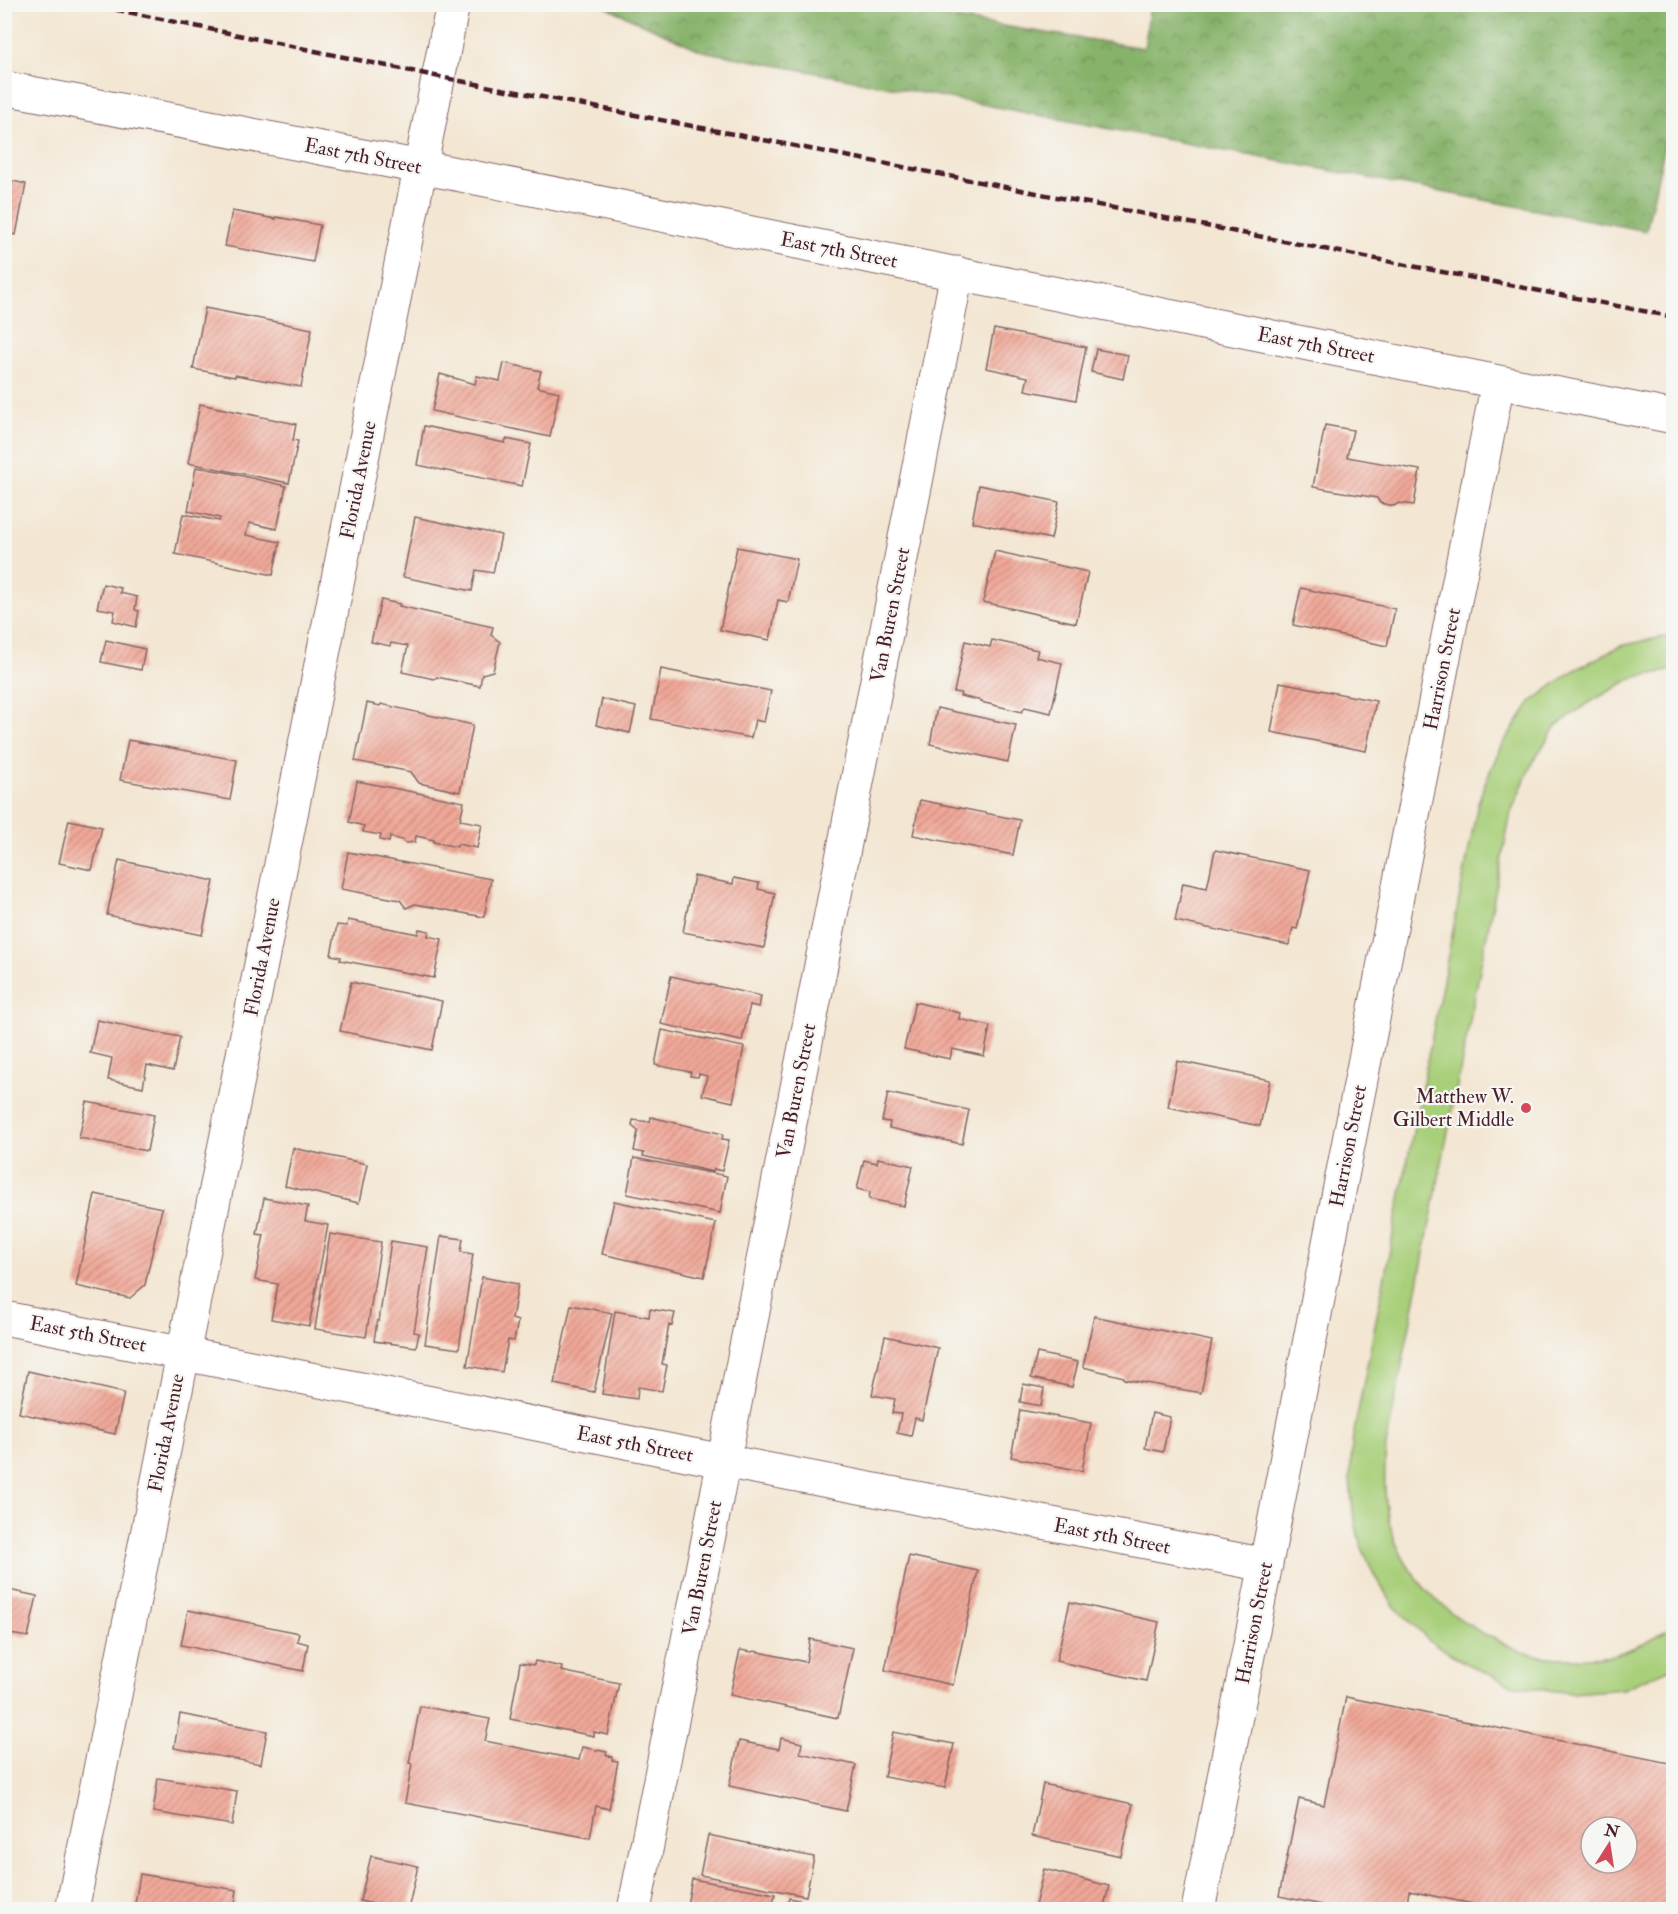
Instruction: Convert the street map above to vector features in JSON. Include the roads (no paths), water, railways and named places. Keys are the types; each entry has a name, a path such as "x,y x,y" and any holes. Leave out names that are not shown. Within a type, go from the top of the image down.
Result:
{"street":[{"name":"Florida Avenue","path":"72,1910 453,4"},
{"name":"East 7th Street","path":"4,87 421,167 1674,417"},
{"name":"Van Buren Street","path":"634,1910 957,273"},
{"name":"Harrison Street","path":"1198,1910 1498,382"},
{"name":"East 5th Street","path":"4,1318 723,1461 1266,1565"}],"railway":[{"path":"89,4 440,77 1674,317"}],"place":[{"name":"Matthew W. Gilbert Middle","path":"1526,1108"}]}
